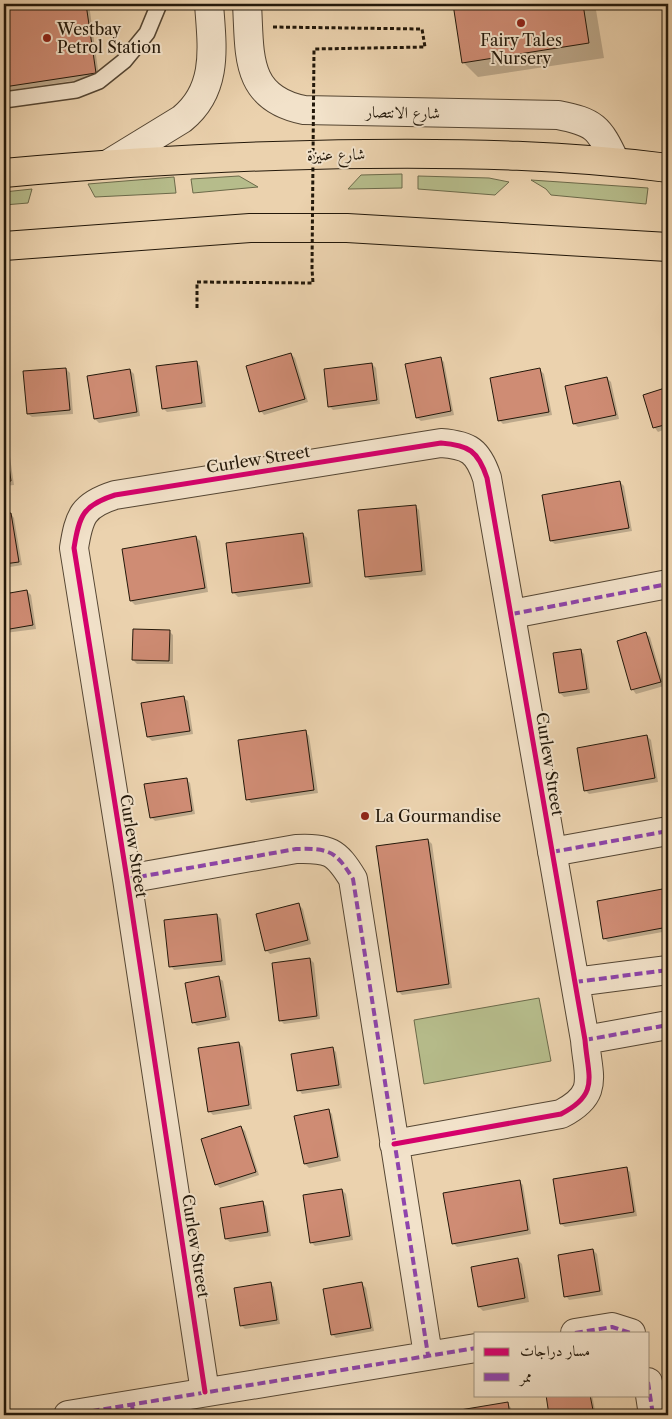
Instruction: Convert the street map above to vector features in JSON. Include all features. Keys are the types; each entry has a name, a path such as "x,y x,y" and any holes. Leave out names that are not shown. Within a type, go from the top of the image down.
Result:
{"highway":[{"name":"شارع عنيزة","path":"4,173 110,163 243,156 463,153 615,161 668,168"},
{"path":"4,246 250,228 347,228 668,248"}],"street":[{"path":"110,163 182,119 193,110 202,97 210,76 212,60 209,4"},
{"name":"شارع الانتصار","path":"247,4 250,59 257,80 268,95 285,106 304,110 558,115 579,119 594,126 606,141 615,161"},
{"name":"Curlew Street","path":"205,1392 127,879 74,548 77,525 85,510 97,500 124,493 441,443 459,444 472,450 482,462 487,478 512,614 585,1040 589,1088 578,1106 561,1114 394,1144"},
{"path":"512,614 668,584"},
{"path":"552,852 668,831"},
{"path":"127,879 296,848 316,848 332,852 342,862 353,879 428,1355"},
{"path":"575,982 668,970"},
{"path":"585,1040 668,1024"},
{"path":"581,1332 612,1327 628,1332"},
{"path":"68,1415 132,1409 205,1392 474,1348"},
{"path":"650,1395 653,1415"}],"lane":[{"path":"4,100 76,90 99,81 124,61 147,34 159,4"}],"path":[{"path":"197,308 197,282 313,283 314,48 425,47 422,29 268,27"}],"green space":[{"path":"402,174 402,188 348,189 361,175"},
{"path":"239,176 258,187 193,193 191,179"},
{"path":"418,176 489,178 509,182 495,195 418,189"},
{"path":"174,177 176,193 95,197 88,184"},
{"path":"531,180 648,188 646,204 551,195 546,189"},
{"path":"32,189 28,203 4,205 4,192"},
{"path":"539,998 551,1061 424,1084 414,1020"}],"building":[{"name":"Westbay Petrol Station","path":"4,4 86,4 96,73 4,87"},
{"name":"Fairy Tales Nursery","path":"453,4 583,4 589,43 462,63"},
{"path":"291,353 305,399 259,412 246,366"},
{"path":"441,357 451,411 416,418 405,364"},
{"path":"197,361 202,403 162,409 156,366"},
{"path":"372,363 377,400 328,407 324,369"},
{"path":"66,368 70,410 27,414 23,371"},
{"path":"540,368 549,412 498,421 490,378"},
{"path":"130,369 137,412 94,419 87,376"},
{"path":"607,377 616,415 573,424 565,386"},
{"path":"668,387 668,424 653,428 643,395"},
{"path":"7,452 11,481 4,482 4,453"},
{"path":"620,481 629,528 550,541 542,495"},
{"path":"416,505 422,571 365,577 358,510"},
{"path":"11,513 19,562 4,564 4,514"},
{"path":"303,533 310,583 232,593 226,543"},
{"path":"196,536 205,588 130,601 122,549"},
{"path":"27,590 33,625 4,630 4,594"},
{"path":"133,629 170,630 169,661 132,660"},
{"path":"646,632 661,682 631,690 617,641"},
{"path":"581,649 587,689 559,693 553,653"},
{"path":"184,696 190,731 147,737 141,703"},
{"path":"306,730 314,790 246,800 238,740"},
{"path":"647,735 655,778 584,791 577,748"},
{"path":"187,778 192,811 150,818 144,784"},
{"path":"428,839 449,984 397,992 376,846"},
{"path":"668,888 668,927 603,939 597,901"},
{"path":"299,903 308,940 265,951 256,914"},
{"path":"217,914 222,961 169,967 164,920"},
{"path":"310,958 317,1016 279,1021 272,963"},
{"path":"219,976 226,1017 192,1023 185,983"},
{"path":"239,1042 249,1105 208,1112 198,1048"},
{"path":"333,1047 339,1085 297,1091 291,1054"},
{"path":"329,1109 338,1157 304,1164 294,1116"},
{"path":"241,1126 256,1172 215,1185 201,1139"},
{"path":"627,1167 634,1212 560,1224 553,1179"},
{"path":"520,1180 528,1230 452,1244 443,1193"},
{"path":"342,1189 350,1236 310,1243 303,1195"},
{"path":"263,1201 268,1232 225,1239 220,1208"},
{"path":"593,1249 600,1291 564,1297 558,1255"},
{"path":"518,1258 525,1298 478,1307 471,1267"},
{"path":"271,1282 277,1320 240,1326 234,1288"},
{"path":"362,1282 371,1328 331,1335 323,1289"},
{"path":"546,1396 590,1396 594,1415 549,1415"},
{"path":"508,1402 510,1415 430,1415"}],"marked path":[{"path":"512,614 668,584"},
{"path":"552,852 668,831"},
{"path":"127,879 296,849 316,849 330,853 342,862 353,879 428,1355"},
{"path":"575,982 668,970"},
{"path":"585,1040 668,1025"},
{"path":"581,1332 612,1327 628,1332"},
{"path":"68,1415 474,1348"},
{"path":"650,1395 653,1415"},
{"path":"132,1403 133,1415"}],"cycle path":[{"path":"205,1392 127,879 74,548 78,528 84,513 104,499 115,495 441,443 459,446 471,451 484,469 585,1040 589,1083 587,1092 582,1099 561,1114 394,1144"}],"place":[{"name":"Fairy Tales Nursery","path":"521,23"},
{"name":"Westbay Petrol Station","path":"47,38"},
{"name":"La Gourmandise","path":"365,816"}]}
